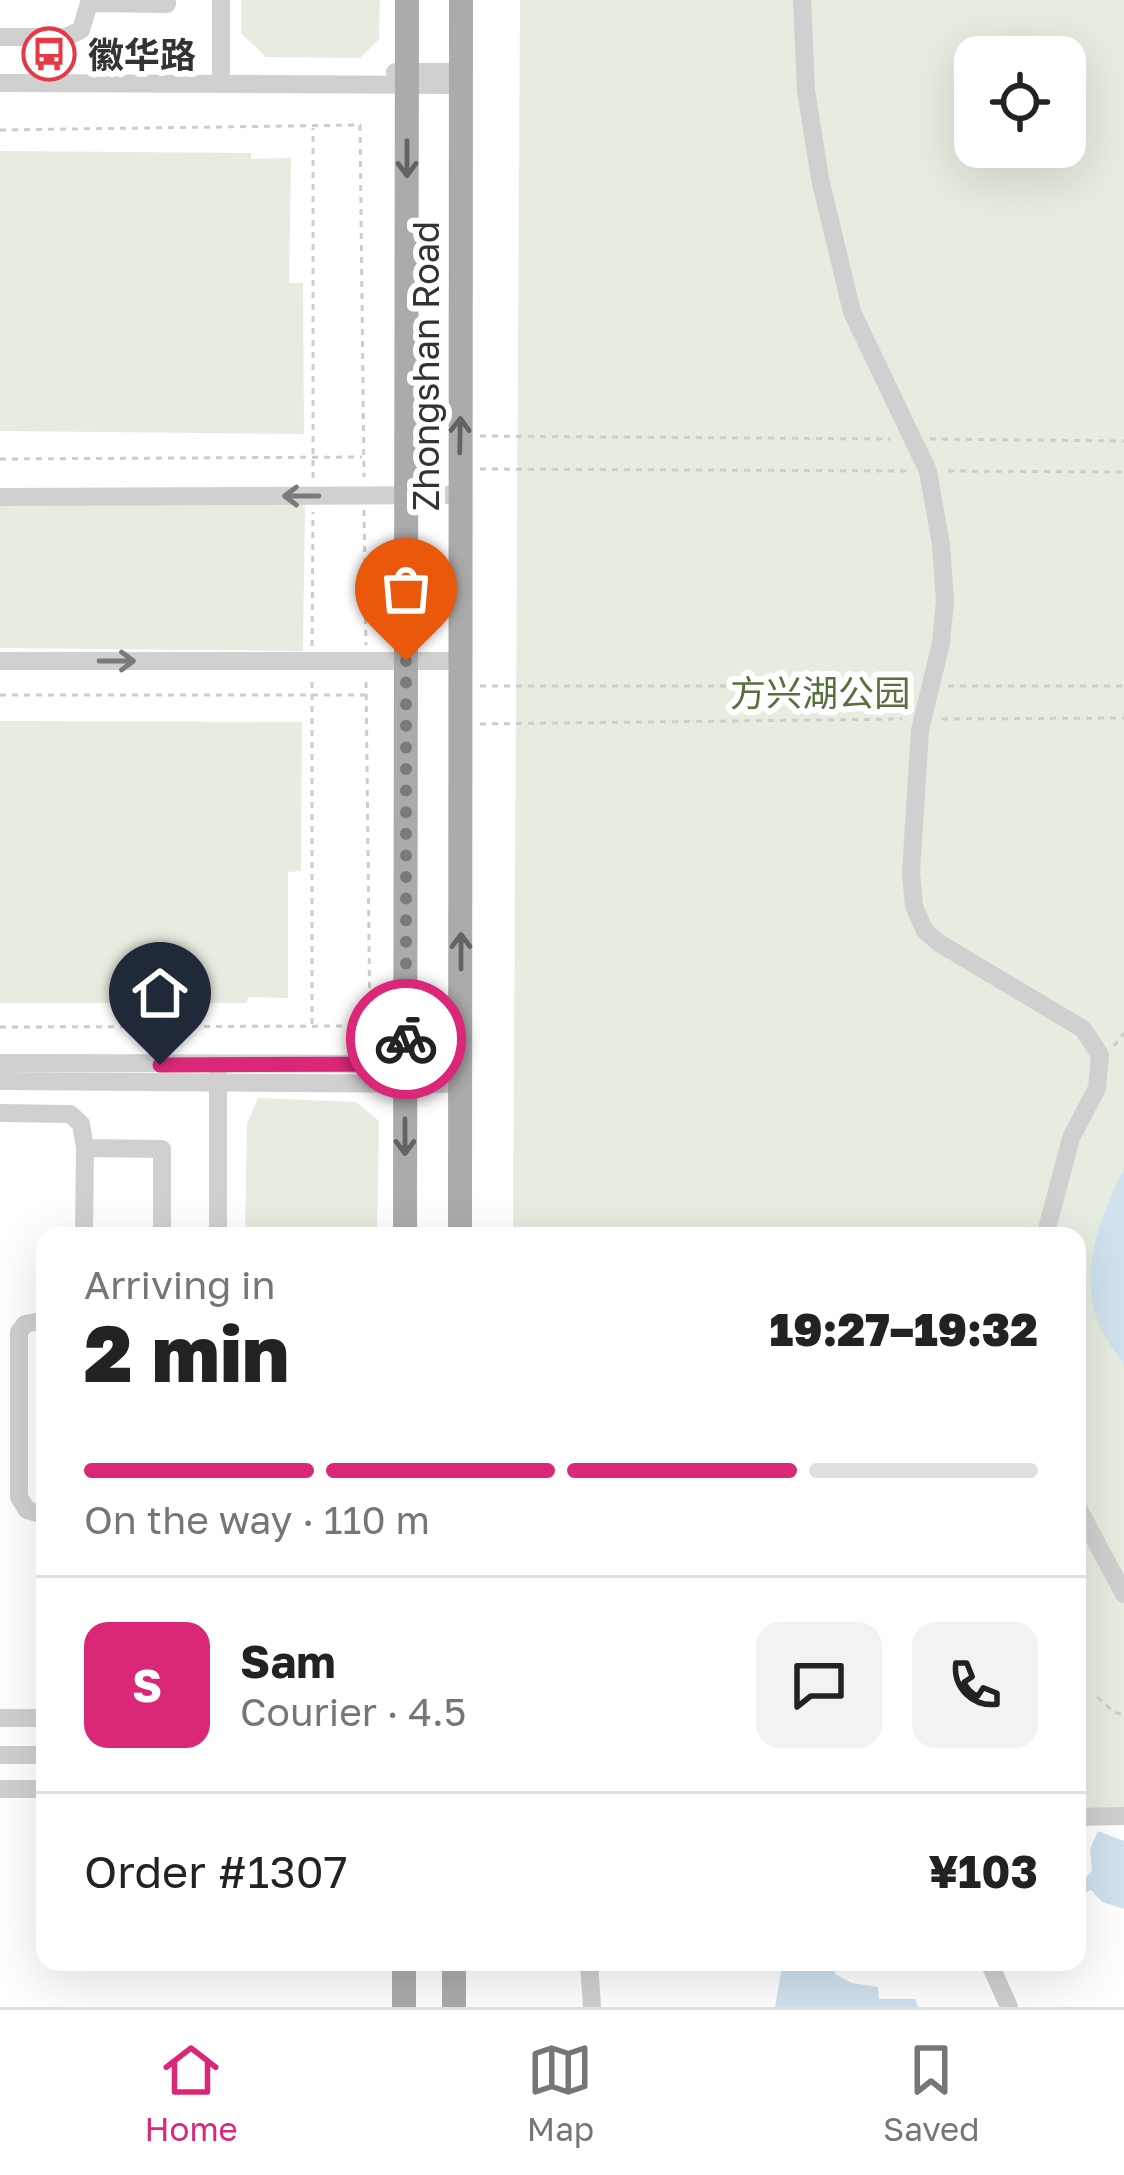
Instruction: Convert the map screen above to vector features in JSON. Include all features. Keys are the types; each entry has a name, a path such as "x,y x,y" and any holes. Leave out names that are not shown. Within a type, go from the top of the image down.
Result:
{"main road":[{"name":"Zhongshan Road","path":"405,1227 406,0"},
{"name":"Zhongshan Road","path":"460,1227 461,0"},
{"path":"404,1971 404,2007"},
{"path":"454,1971 454,2007"}],"street":[{"path":"0,37 74,34 86,21 89,2 166,4 166,0"},
{"path":"221,0 221,78"},
{"path":"802,0 806,90 852,312 928,471 941,545 945,600 941,643 923,719 912,817 914,906 925,931 1083,1029 1100,1055 1097,1088 1059,1172 1047,1227"},
{"path":"0,72 221,78"},
{"path":"0,83 462,78"},
{"path":"0,496 406,495 460,482"},
{"path":"0,661 406,661 460,674"},
{"path":"0,1063 218,1075"},
{"path":"0,1081 461,1074"},
{"path":"218,1075 218,1227"},
{"path":"0,1113 70,1114 81,1124 84,1227"},
{"path":"85,1147 162,1150 162,1227"},
{"path":"36,1322 25,1324 19,1332 19,1497 27,1510 36,1512"},
{"path":"1086,1523 1124,1594"},
{"path":"0,1718 36,1718"},
{"path":"0,1755 36,1755"},
{"path":"0,1789 36,1789"},
{"path":"1086,1817 1124,1816"},
{"path":"590,1971 592,2007"},
{"path":"993,1971 1009,2007"}],"path":[{"path":"0,130 360,125 370,1026 0,1027"},
{"path":"312,1026 313,126"},
{"path":"460,436 1124,441"},
{"path":"0,459 364,457"},
{"path":"460,482 928,471 1124,472"},
{"path":"460,674 1124,686"},
{"path":"0,695 367,694"},
{"path":"460,724 1124,718"},
{"path":"1097,1697 1124,1715"}],"green space":[{"path":"241,0 380,0 379,39 360,58 266,57 241,33"},
{"name":"方兴湖公园","path":"520,0 1124,0 1124,1810 1086,1810 1086,1227 513,1227"},
{"path":"0,151 251,153 251,159 291,158 289,283 303,283 304,434 0,431"},
{"path":"0,503 305,504 303,651 0,648"},
{"path":"0,721 302,722 301,871 288,872 288,998 248,997 247,1003 0,1003"},
{"path":"258,1098 356,1102 379,1121 377,1227 245,1227 247,1124"}],"water":[{"path":"1124,1168 1124,1365 1099,1324 1091,1284 1100,1224"},
{"path":"1098,1831 1124,1841 1124,1909 1102,1902 1091,1890 1086,1892 1086,1878 1092,1871 1090,1849"},
{"path":"781,1971 835,1971 852,1983 878,1987 879,1999 915,1999 918,2007 775,2007"}],"way so far":[{"path":"406,661 406,1039"}],"place":[{"name":"徽华路","path":"49,54"}],"route":[{"path":"160,1065 406,1064 406,1039"}]}
